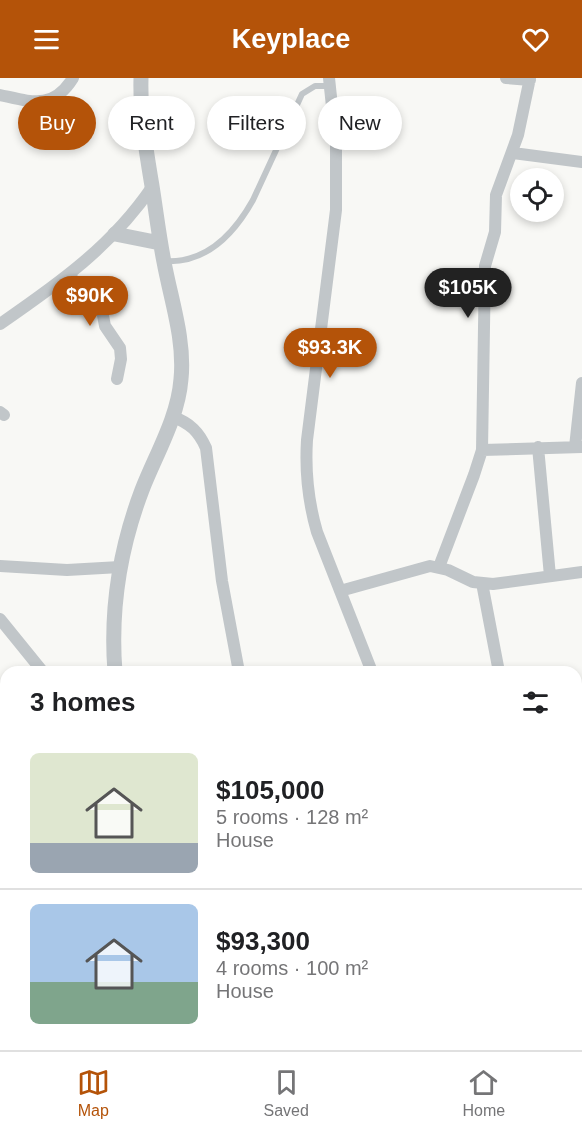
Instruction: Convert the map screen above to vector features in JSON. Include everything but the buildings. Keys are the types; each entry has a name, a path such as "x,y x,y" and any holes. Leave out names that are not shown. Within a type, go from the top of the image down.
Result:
{"street":[{"path":"0,95 22,100 48,101 64,92 73,78"},
{"path":"115,666 113,624 120,567 133,514 173,417 180,392 181,353 163,261 144,142 141,78"},
{"path":"439,567 482,450 484,279 495,232 496,195 513,153 530,79 506,78"},
{"path":"329,82 336,144 336,210 307,440 306,476 311,513 317,532 370,666"},
{"path":"513,153 582,162"},
{"path":"0,324 93,255 115,234 152,187"},
{"path":"115,234 160,243"},
{"path":"68,275 101,305 105,326 120,348 122,359 117,379"},
{"path":"482,450 578,447 582,383"},
{"path":"173,417 194,428 206,448 222,581 238,666"},
{"path":"538,447 550,576"},
{"path":"0,566 67,570 120,567"},
{"path":"339,591 421,567 439,567 464,579 482,583 503,583 582,572"},
{"path":"482,583 498,666"},
{"path":"0,619 38,666"}],"lane":[{"path":"163,261 192,260 205,253 229,232 253,200 302,94 315,86 329,82"}]}
